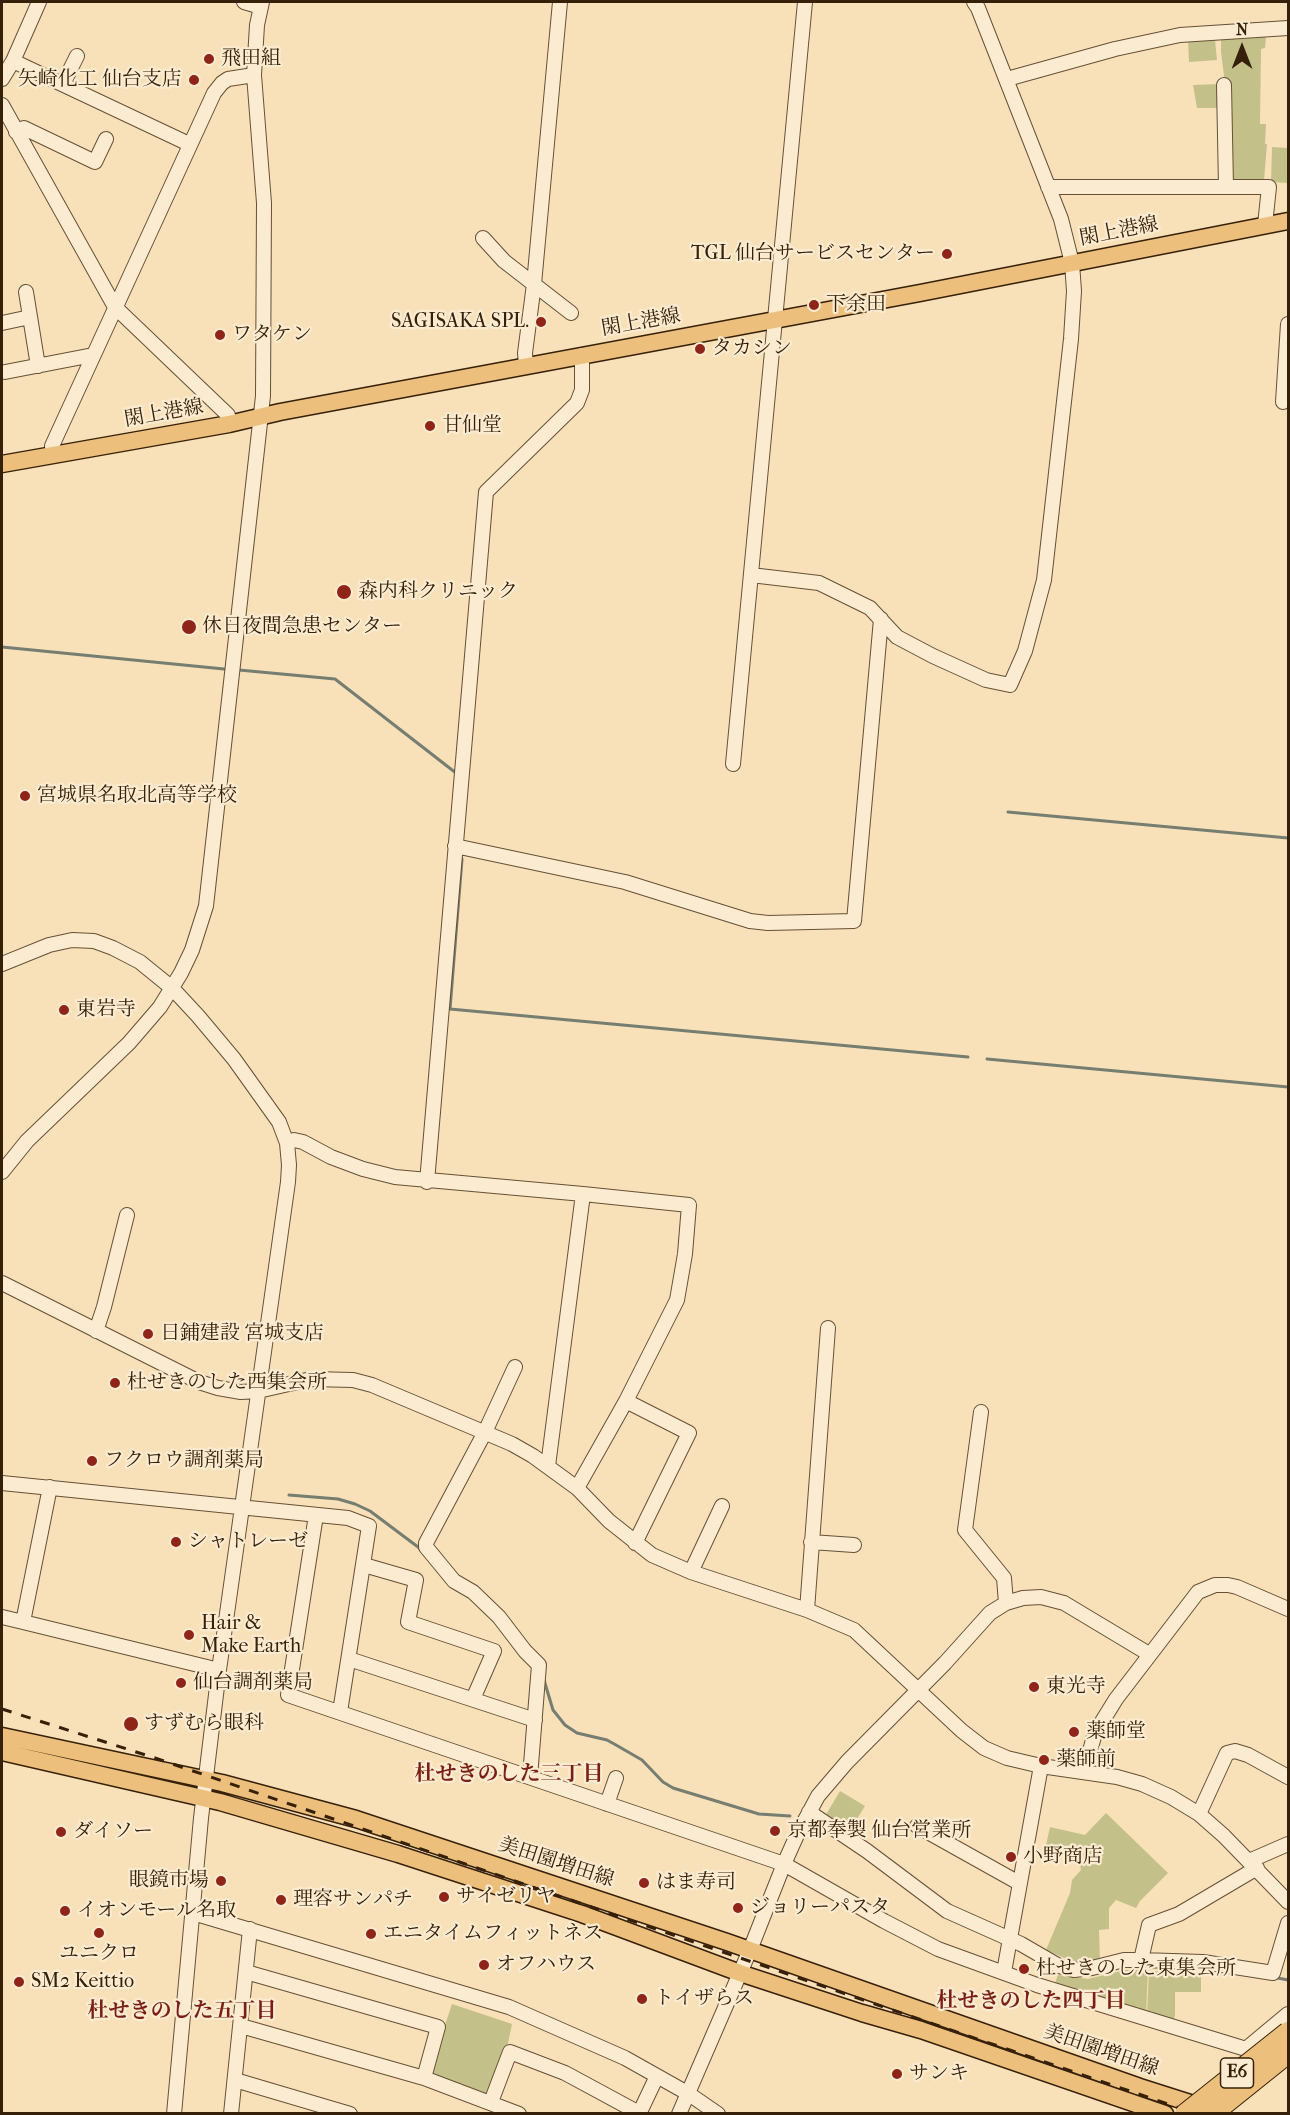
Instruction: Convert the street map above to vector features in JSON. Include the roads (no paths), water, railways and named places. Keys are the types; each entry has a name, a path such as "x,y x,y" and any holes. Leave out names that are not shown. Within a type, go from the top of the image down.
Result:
{"highway":[{"name":"E6","path":"1185,2114 1288,2032"},
{"name":"E6","path":"1212,2114 1288,2053"}],"main road":[{"name":"閖上港線","path":"2,464 228,424 1288,221"},
{"name":"美田園増田線","path":"2,1736 206,1780 366,1822 572,1889 1223,2114"},
{"name":"美田園増田線","path":"2,1752 204,1798 398,1854 582,1914 740,1973 921,2030 1165,2114"}],"street":[{"path":"2,79 13,61 39,2"},
{"path":"2,1172 43,1125 129,1043 160,1007 192,950 202,922 209,888 263,396 264,203 254,75 257,25 262,4 244,2"},
{"path":"526,366 525,353 534,284 560,2"},
{"path":"733,764 805,2"},
{"path":"751,575 819,583 870,608 897,637 986,680 1010,685 1025,651 1044,580 1071,339 1074,291 1072,263 1061,219 1007,79 974,2"},
{"path":"1007,79 1115,49 1180,35 1288,28"},
{"path":"63,84 77,56"},
{"path":"13,61 189,144"},
{"path":"53,455 52,446 214,93 222,83 234,77 254,75"},
{"path":"1224,85 1226,187"},
{"path":"2,105 115,307 228,415 228,424"},
{"path":"16,132 24,128 95,162 106,139"},
{"path":"1048,187 1269,187 1265,225"},
{"path":"483,237 504,261 571,313"},
{"path":"26,292 38,366"},
{"path":"2,323 30,317"},
{"path":"1283,402 1288,324"},
{"path":"5,372 93,355"},
{"path":"428,1182 486,492 577,403 582,390 582,356"},
{"path":"455,846 625,882 750,921 768,923 854,921 881,619"},
{"path":"2,964 49,945 72,940 94,941 140,962 172,988 234,1059 279,1122 287,1143 288,1182 219,1670 206,1780 174,2114"},
{"path":"287,1143 294,1140 303,1142 331,1157 363,1169 395,1177 428,1182 689,1205 686,1254 677,1300 626,1401 577,1488"},
{"path":"548,1466 583,1194"},
{"path":"96,1331 127,1215"},
{"path":"2,1283 199,1382 236,1392 258,1391 311,1379 353,1380 372,1385 512,1444 548,1466 577,1488 609,1521 652,1555 691,1572 807,1610 854,1630 962,1731 984,1748 1007,1758 1041,1766 1117,1777 1142,1784 1171,1797 1199,1814 1253,1864 1288,1902"},
{"path":"807,1610 828,1328"},
{"path":"515,1367 485,1432 426,1543 426,1547 454,1581 474,1592 499,1617 539,1665 530,1777"},
{"path":"626,1401 689,1432 635,1543"},
{"path":"981,1412 965,1530 1004,1578 1006,1603"},
{"path":"2,1483 348,1518 369,1526 340,1712"},
{"path":"23,1622 50,1487"},
{"path":"691,1572 722,1506"},
{"path":"316,1515 288,1695 783,1864 884,1921 938,1948 1037,1984 1246,2049 1288,2014"},
{"path":"811,1542 854,1545"},
{"path":"364,1565 416,1580 408,1622 494,1651 473,1699"},
{"path":"1084,1772 1095,1733 1116,1699 1198,1592 1222,1584 1237,1587 1288,1609"},
{"path":"679,2114 750,1950 783,1864 808,1812 831,1780 990,1613 1006,1603 1023,1598 1041,1597 1064,1603 1149,1654"},
{"path":"2,1617 219,1670"},
{"path":"349,1659 535,1720"},
{"path":"1199,1814 1227,1753 1235,1751 1248,1755 1287,1772"},
{"path":"1004,1972 1041,1766"},
{"path":"607,1804 616,1778"},
{"path":"808,1812 873,1856 947,1911 1021,1944 1059,1966 1074,1970 1124,1960 1141,1960 1203,1962 1274,1973 1288,1923"},
{"path":"917,1826 1019,1883"},
{"path":"1141,1960 1149,1925 1179,1914 1253,1864 1288,1844"},
{"path":"193,1913 509,2007 589,2041 657,2076 718,2114"},
{"path":"231,2114 250,1929"},
{"path":"246,1972 438,2027 424,2078"},
{"path":"241,2026 424,2078 519,2114"},
{"path":"491,2102 510,2052 565,2073 639,2113 657,2076"},
{"path":"235,2080 350,2114"}],"waterway":[{"path":"2,647 224,669"},
{"path":"239,670 335,679 456,773"},
{"path":"1008,812 1288,838"},
{"path":"462,859 450,1009 968,1057"},
{"path":"987,1059 1288,1087"},
{"path":"289,1495 338,1499 355,1504 370,1511 422,1550"},
{"path":"544,1680 553,1710 565,1725 577,1733 607,1740 642,1760 663,1782 673,1788 759,1814 790,1816"},
{"path":"1273,1977 1288,1980"}],"railway":[{"path":"2,1709 155,1758 1197,2114"}],"place":[{"name":"飛田組","path":"209,59"},
{"name":"矢崎化工 仙台支店","path":"194,80"},
{"name":"TGL 仙台サービスセンター","path":"947,254"},
{"name":"下余田","path":"814,305"},
{"name":"SAGISAKA SPL.","path":"541,322"},
{"name":"ワタケン","path":"220,335"},
{"name":"タカシン","path":"700,349"},
{"name":"甘仙堂","path":"430,426"},
{"name":"森内科クリニック","path":"344,592"},
{"name":"休日夜間急患センター","path":"189,627"},
{"name":"宮城県名取北高等学校","path":"25,796"},
{"name":"東岩寺","path":"64,1010"},
{"name":"日鋪建設 宮城支店","path":"148,1334"},
{"name":"杜せきのした西集会所","path":"115,1383"},
{"name":"フクロウ調剤薬局","path":"92,1461"},
{"name":"シャトレーゼ","path":"176,1542"},
{"name":"Hair & Make Earth","path":"189,1635"},
{"name":"仙台調剤薬局","path":"181,1683"},
{"name":"東光寺","path":"1034,1687"},
{"name":"すずむら眼科","path":"131,1724"},
{"name":"薬師堂","path":"1074,1732"},
{"name":"薬師前","path":"1044,1760"},
{"name":"京都奉製 仙台営業所","path":"775,1831"},
{"name":"ダイソー","path":"61,1832"},
{"name":"小野商店","path":"1011,1857"},
{"name":"眼鏡市場","path":"221,1881"},
{"name":"はま寿司","path":"644,1883"},
{"name":"サイゼリヤ","path":"444,1897"},
{"name":"理容サンパチ","path":"281,1900"},
{"name":"ジョリーパスタ","path":"738,1908"},
{"name":"イオンモール名取","path":"65,1911"},
{"name":"ユニクロ","path":"99,1933"},
{"name":"エニタイムフィットネス","path":"371,1934"},
{"name":"オフハウス","path":"484,1965"},
{"name":"杜せきのした東集会所","path":"1024,1969"},
{"name":"SM2 Keittio","path":"19,1982"},
{"name":"トイザらス","path":"642,1999"},
{"name":"サンキ","path":"897,2074"}],"district":[{"name":"杜せきのした三丁目","path":"509,1775"},
{"name":"杜せきのした四丁目","path":"1031,2002"},
{"name":"杜せきのした五丁目","path":"182,2012"}]}
